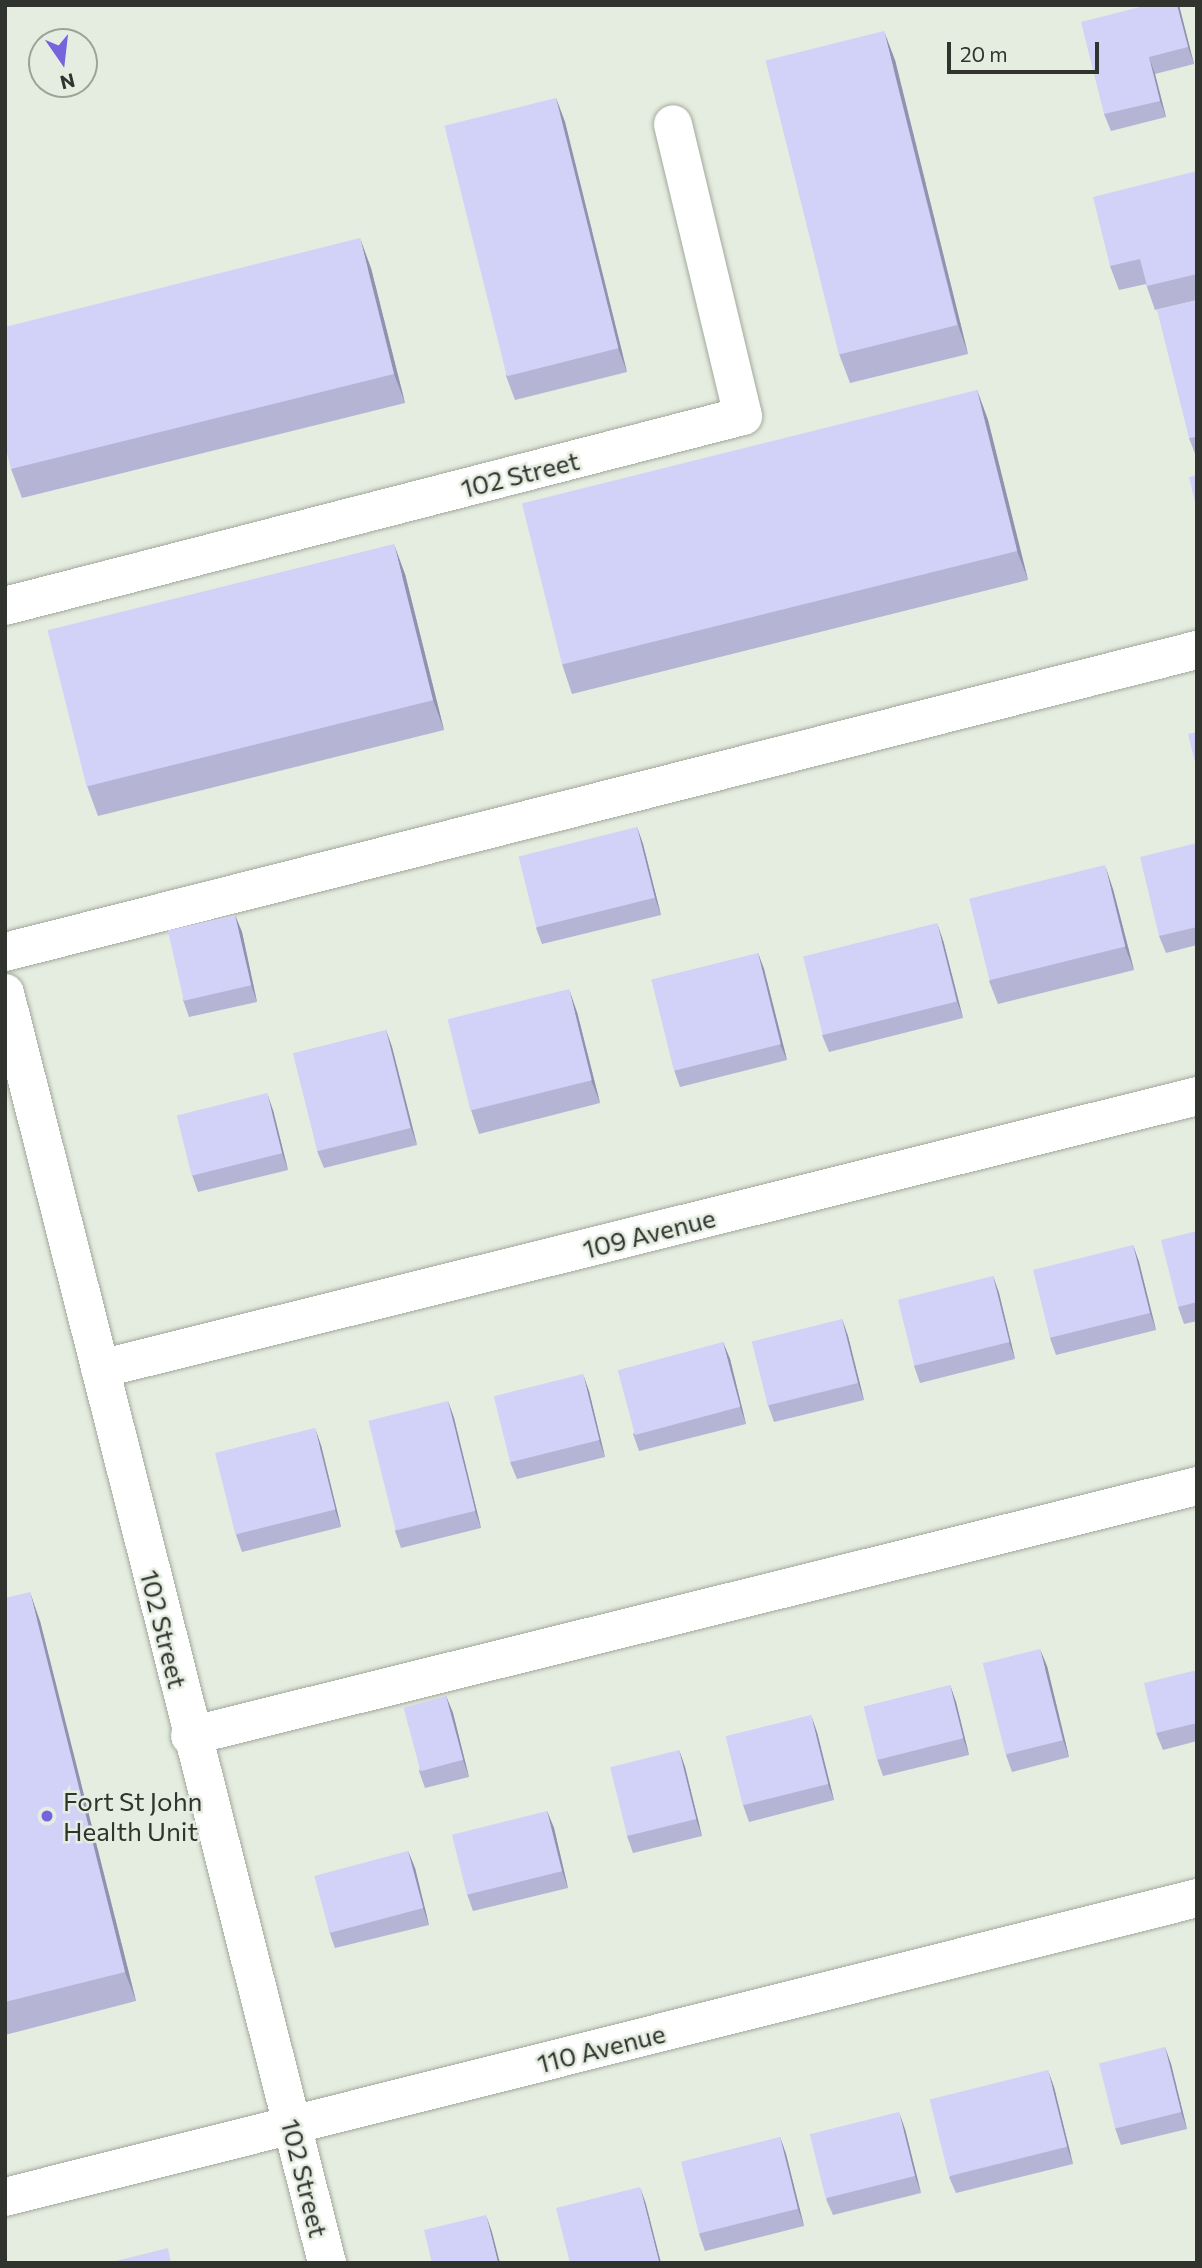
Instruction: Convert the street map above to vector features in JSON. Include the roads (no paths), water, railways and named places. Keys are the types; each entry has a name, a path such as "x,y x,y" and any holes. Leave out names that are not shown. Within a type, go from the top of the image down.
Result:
{"street":[{"name":"102 Street","path":"5,606 743,416 673,124"},
{"path":"5,952 1197,650"},
{"name":"102 Street","path":"5,993 190,1736 327,2263"},
{"name":"109 Avenue","path":"100,1369 1197,1096"},
{"path":"190,1736 1197,1486"},
{"name":"110 Avenue","path":"5,2197 1197,1898"}],"place":[{"name":"Fort St John Health Unit","path":"47,1816"}]}
